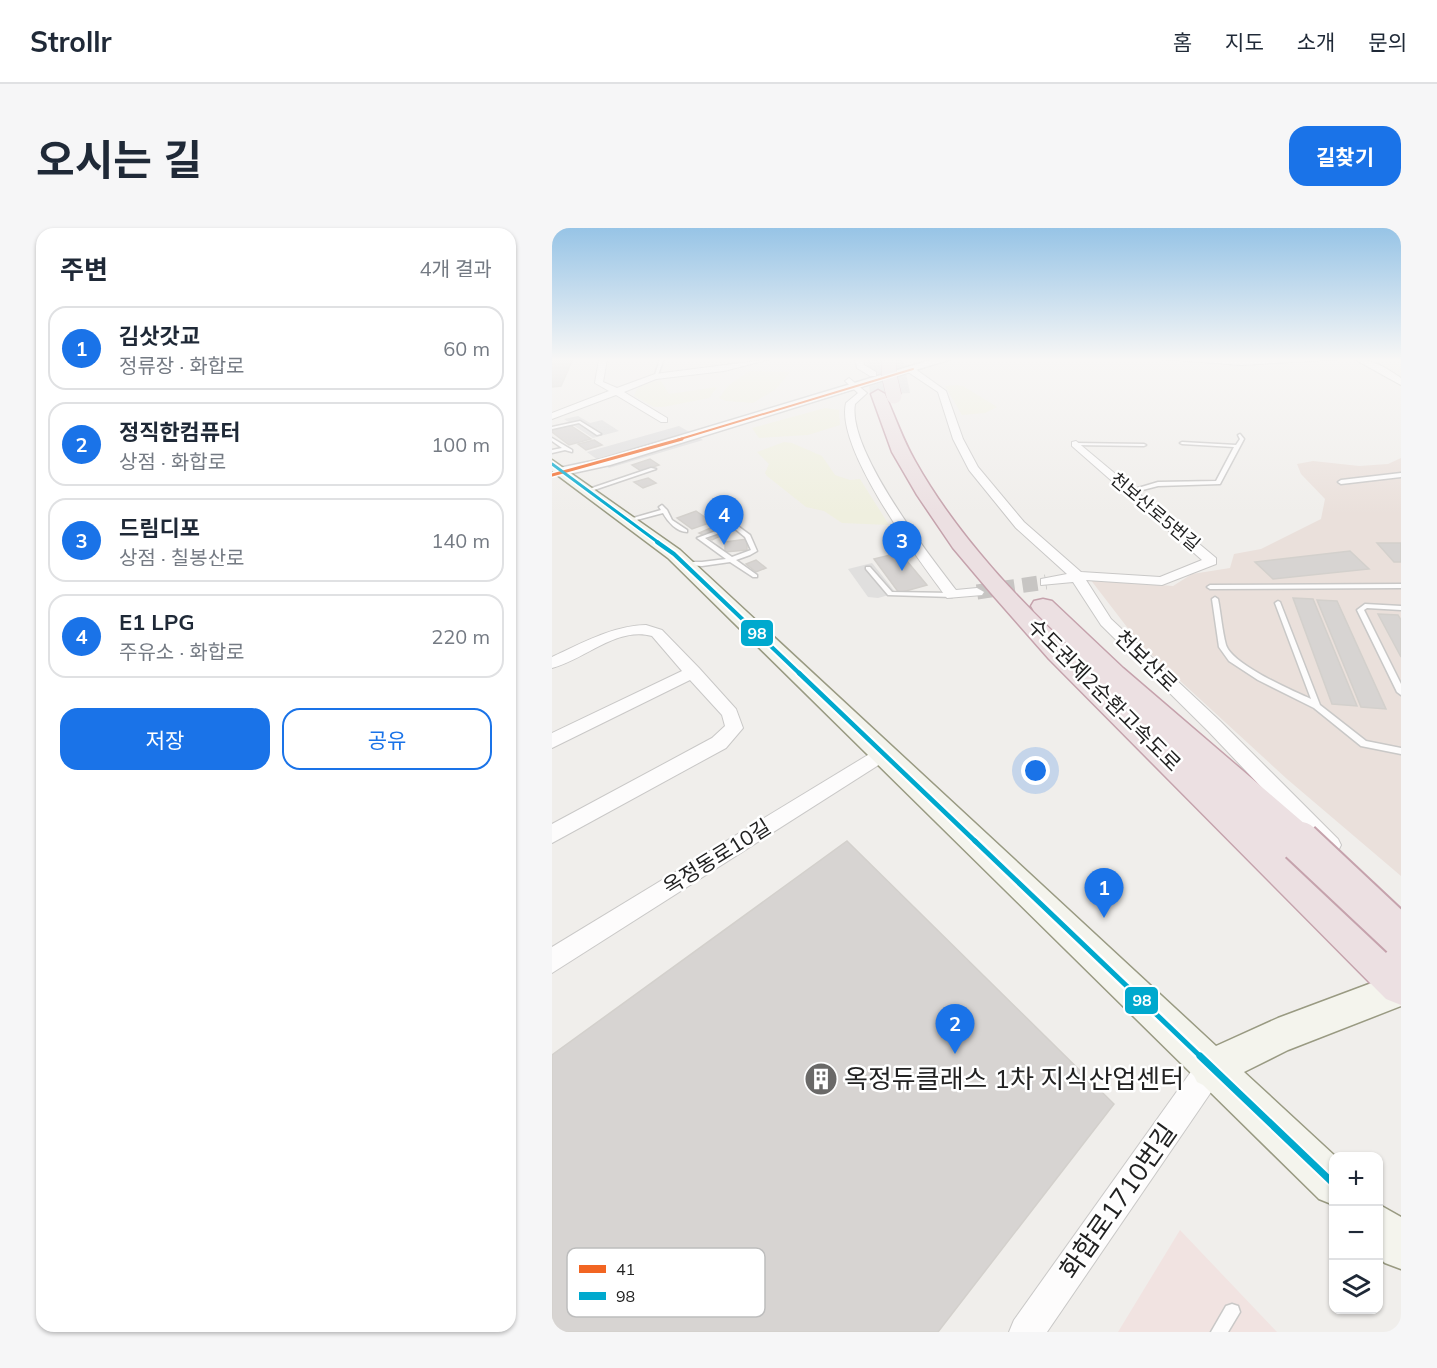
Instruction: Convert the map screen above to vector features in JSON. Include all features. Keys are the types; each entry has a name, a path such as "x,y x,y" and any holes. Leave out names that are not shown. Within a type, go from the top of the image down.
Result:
{"highway":[{"name":"수도권제2순환고속도로","path":"890,411 910,469 933,507 961,543 1059,653 1401,984"},
{"name":"수도권제2순환고속도로","path":"895,411 951,499 1037,600 1113,674 1300,842 1401,937"}],"main road":[{"path":"556,470 589,490 701,570 882,754 1329,1180"},
{"path":"1210,1069 1278,1036 1401,989"},
{"path":"1383,1231 1401,1247"}],"street":[{"path":"552,416 568,411"},
{"path":"650,411 664,420"},
{"path":"556,470 726,422 789,411"},
{"path":"850,411 874,480 893,514 952,595 977,592"},
{"name":"천보산로","path":"949,411 964,452 1006,510 1077,576 1094,608 1106,622 1214,726 1360,877 1401,944"},
{"name":"천보산로5번길","path":"1076,444 1208,556 1209,563 1155,581 1077,576"},
{"path":"1046,582 1077,576"},
{"path":"552,663 623,632 645,629 657,633 730,713 734,728 729,736 552,834"},
{"path":"552,741 693,672"},
{"name":"옥정동로10길","path":"554,954 882,754"},
{"name":"화합로1710번길","path":"1026,1332 1210,1069"}],"lane":[{"path":"552,428 580,422 599,435"},
{"path":"1131,491 1158,484 1218,483 1242,439 1240,435"},
{"path":"552,439 568,449 552,452"},
{"path":"1182,443 1238,446"},
{"path":"1076,444 1144,445"},
{"path":"589,490 653,469"},
{"path":"1341,482 1401,475"},
{"path":"629,520 663,508 668,519 685,531"},
{"path":"701,570 728,558 754,551 748,536 736,526 700,538 728,558 755,576"},
{"path":"868,568 890,594 952,595"},
{"path":"1210,587 1401,586"},
{"path":"1215,599 1226,653 1261,678 1317,706 1364,744 1401,751"},
{"path":"1278,603 1317,706"},
{"path":"1401,608 1360,608 1401,692"},
{"path":"1219,1332 1232,1312"}],"shaded area":[{"path":"578,416 590,423 602,420 619,431 593,438 564,419"},
{"path":"1401,458 1401,876 1287,779 1140,644 1090,579 1173,586 1192,574 1230,568 1234,554 1261,549 1321,519 1325,499 1301,474 1297,464 1313,461 1359,466 1388,464"},
{"path":"872,563 896,593 878,598 868,597 848,569"},
{"path":"1180,1230 1277,1332 1118,1332"}],"green space":[{"path":"816,411 839,411 840,425 808,435 759,438 752,428"},
{"path":"959,411 990,411 985,413 962,415"},
{"path":"784,442 792,443 822,456 835,475 850,480 860,479 889,525 842,523 824,511 806,507 767,476 765,473 769,464 757,452"}],"pier":[{"path":"679,426 703,440 609,468 587,452"}],"building":[{"path":"570,425 591,439 569,445 552,432 552,430"},
{"path":"594,440 602,445 586,450 578,444"},
{"path":"650,459 659,465 641,471 632,465"},
{"path":"648,478 656,483 643,488 634,482"},
{"path":"696,511 712,522 692,529 677,518"},
{"path":"724,522 737,528 712,540 699,533"},
{"path":"747,539 747,550 725,552 725,542"},
{"path":"1377,543 1401,543 1401,562 1394,562"},
{"path":"1350,551 1369,569 1273,579 1255,562"},
{"path":"894,554 896,557 902,555 927,585 899,593 874,559"},
{"path":"756,560 766,568 756,572 746,564"},
{"path":"1293,598 1313,599 1357,706 1332,704"},
{"path":"1317,600 1337,601 1386,709 1361,707"},
{"path":"1378,614 1398,615 1401,620 1401,657"},
{"name":"옥정듀클래스 1차 지식산업센터","path":"847,841 1114,1104 938,1332 552,1332 552,1055"}],"tunnel":[{"path":"977,592 1046,582"}],"transit line":[{"name":"41","path":"552,475 605,462 775,411"},
{"name":"98","path":"552,464 674,554 1329,1179"}],"place":[{"name":"E1 LPG","path":"724,545"},
{"name":"드림디포","path":"902,571"},
{"name":"김삿갓교","path":"1104,918"},
{"name":"정직한컴퓨터","path":"955,1054"},
{"name":"옥정듀클래스 1차 지식산업센터","path":"821,1079"}]}
